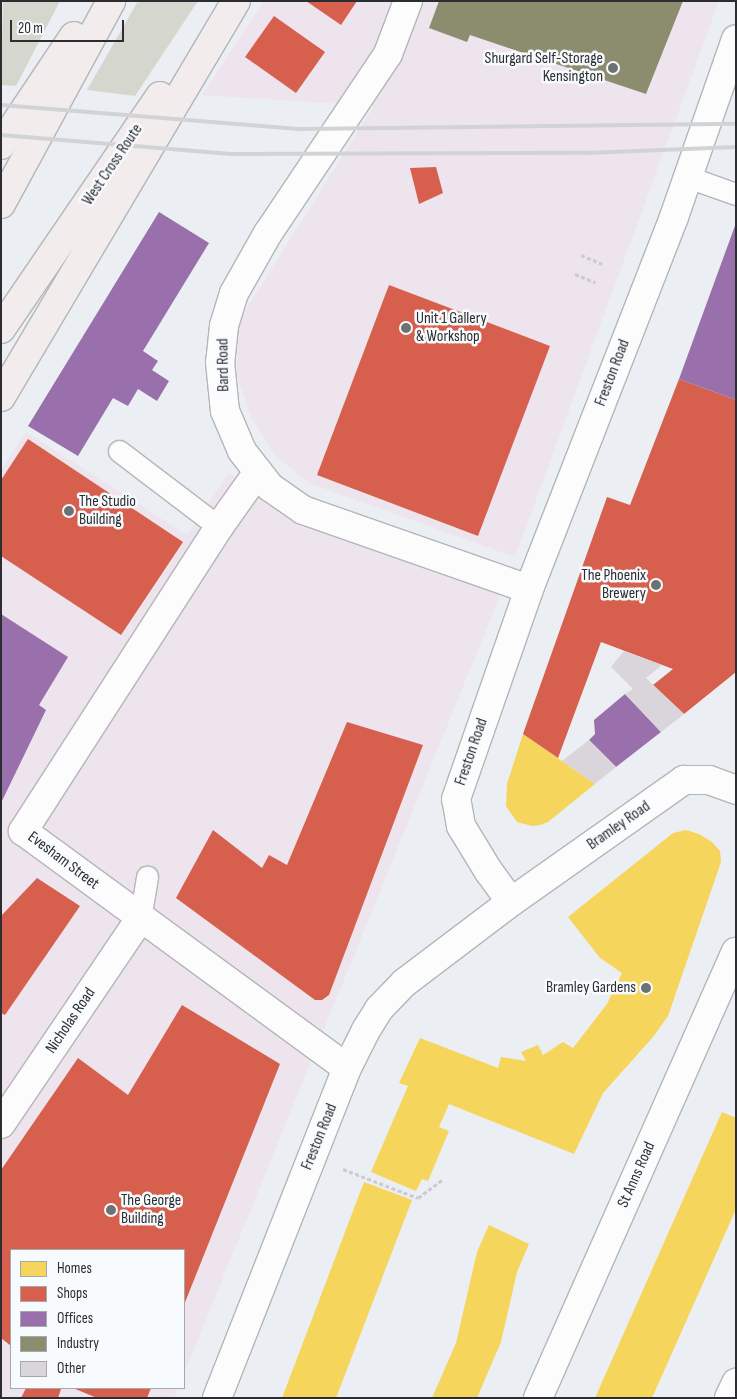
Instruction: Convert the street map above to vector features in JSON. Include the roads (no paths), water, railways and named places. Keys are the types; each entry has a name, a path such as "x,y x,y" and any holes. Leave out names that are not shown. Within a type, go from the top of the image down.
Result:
{"highway":[{"path":"1,145 98,1"},
{"path":"1,204 111,1"},
{"name":"West Cross Route","path":"1,329 224,1"},
{"path":"1,397 236,1"}],"street":[{"name":"Bard Road","path":"408,1 388,54 268,233 232,301 224,326 220,362 225,411 242,451 258,472 270,487 303,510 529,589"},
{"name":"Freston Road","path":"217,1398 347,1068 366,1030 379,1010 404,983 511,902 489,872 461,826 456,799 529,589 729,75 736,39"},
{"path":"219,527 258,472"},
{"name":"Evesham Street","path":"219,527 23,831 140,919 347,1068"},
{"name":"Bramley Road","path":"511,902 684,780 709,780 736,790"},
{"name":"Nicholas Road","path":"1,1124 140,919"},
{"name":"St Anns Road","path":"538,1398 736,952"},
{"path":"729,1398 736,1383"}],"lane":[{"path":"688,177 736,194"},
{"path":"119,451 219,527"},
{"path":"140,919 147,877"}],"railway":[{"path":"1,105 302,129 736,124"},
{"path":"1,135 234,154 587,153 736,147"}],"place":[{"name":"Shurgard Self-Storage Kensington","path":"613,68"},
{"name":"Unit 1 Gallery & Workshop","path":"406,328"},
{"name":"The Studio Building","path":"69,511"},
{"name":"The Phoenix Brewery","path":"656,585"},
{"name":"Bramley Gardens","path":"646,988"},
{"name":"The George Building","path":"111,1210"}]}
